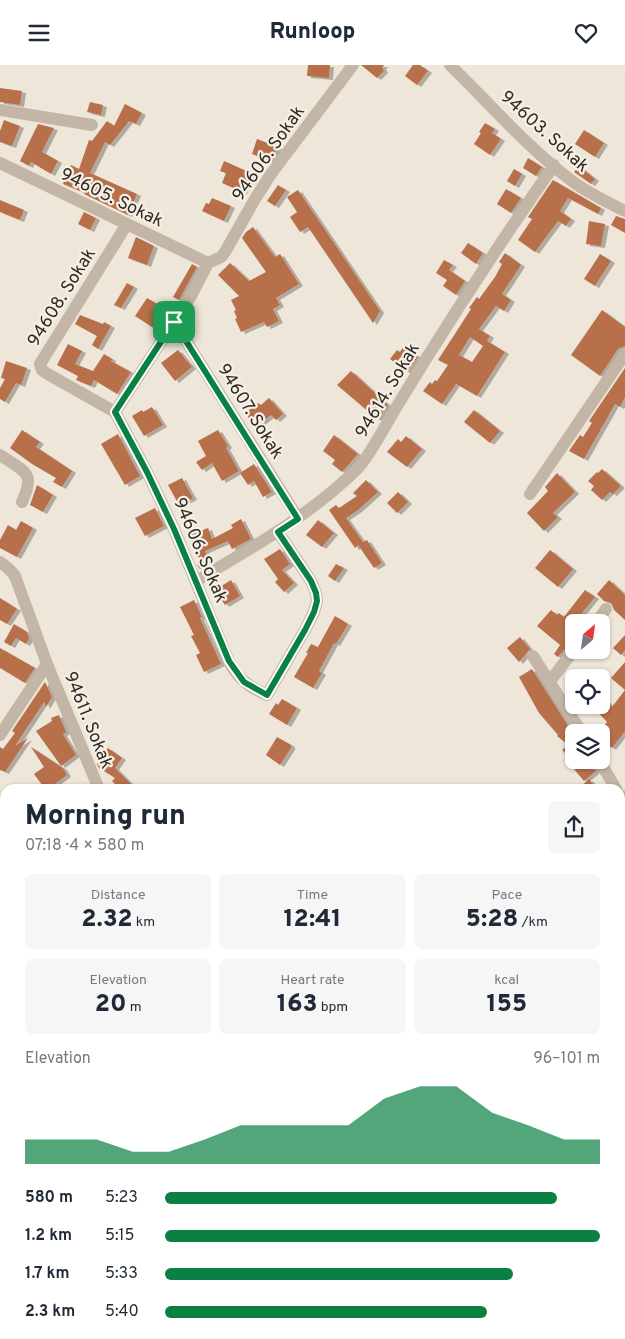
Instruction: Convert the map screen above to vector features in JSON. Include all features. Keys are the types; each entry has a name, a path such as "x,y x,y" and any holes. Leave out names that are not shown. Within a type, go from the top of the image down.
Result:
{"street":[{"name":"94606. Sokak","path":"208,263 221,257 226,252 255,199 353,65"},
{"name":"94603. Sokak","path":"450,65 554,165 587,191 625,211"},
{"path":"0,110 92,125"},
{"name":"94605. Sokak","path":"0,163 208,263"},
{"name":"94614. Sokak","path":"196,581 298,519 346,479 367,456 482,270 554,165"},
{"name":"94608. Sokak","path":"115,412 46,373 42,370 40,364 127,224"},
{"path":"115,412 199,284 208,263"},
{"name":"94607. Sokak","path":"174,322 298,519"},
{"path":"530,494 625,354"},
{"name":"94606. Sokak","path":"115,412 162,504 236,674 244,682 267,695 305,630 317,601 311,581 278,532"},
{"path":"0,455 28,476 30,481 22,502"},
{"name":"94611. Sokak","path":"0,562 14,576 47,664 96,784"},
{"path":"602,614 606,609"},
{"path":"533,656 576,724"},
{"path":"550,681 567,659"},
{"name":"94611. Sokak","path":"0,735 47,664"},
{"path":"604,769 613,784"}],"building":[{"path":"308,65 330,65 329,78 307,76"},
{"path":"361,65 384,65 382,68 384,71 377,78"},
{"path":"413,65 420,65 428,71 417,85 405,76"},
{"path":"0,88 22,91 20,105 0,102"},
{"path":"90,102 103,105 101,115 87,112"},
{"path":"125,104 142,113 136,124 129,121 110,145 105,142 90,173 137,194 128,215 63,184 71,165 79,169 89,140 92,141 107,121 114,126"},
{"path":"4,120 20,126 12,146 0,142 0,131"},
{"path":"485,123 495,129 492,133 501,139 490,155 474,144"},
{"path":"38,124 54,128 42,152 58,161 51,174 31,162 29,166 20,161"},
{"path":"584,130 604,143 595,157 575,144"},
{"path":"257,139 278,147 270,161 252,154"},
{"path":"528,158 542,167 536,176 523,168"},
{"path":"224,161 251,173 243,192 222,183 226,173 220,171"},
{"path":"579,166 595,179 591,184 574,172"},
{"path":"514,169 522,174 515,186 507,181"},
{"path":"553,180 601,208 598,214 568,198 560,211 571,219 566,226 558,221 535,252 518,240 532,219 528,217"},
{"path":"278,185 286,190 275,206 267,201"},
{"path":"506,189 521,198 511,213 497,204"},
{"path":"298,190 380,311 373,323 308,227 300,232 290,217 297,212 287,197"},
{"path":"212,198 231,206 224,221 202,211 206,203 209,204"},
{"path":"0,200 24,210 20,220 0,212"},
{"path":"84,212 96,218 90,230 78,224"},
{"path":"616,216 625,219 625,233 611,225"},
{"path":"589,221 605,224 601,246 586,244"},
{"path":"253,227 275,257 280,254 299,284 276,298 280,305 273,309 279,321 267,327 264,322 241,332 235,319 237,318 234,311 236,310 231,300 239,296 218,275 230,263 249,281 266,272 242,238"},
{"path":"136,237 154,246 147,265 128,258"},
{"path":"468,243 483,253 476,264 461,253"},
{"path":"505,253 521,265 502,294 511,300 504,311 496,306 479,329 490,336 487,341 505,352 477,396 456,384 442,404 423,391 430,382 432,384 435,380 437,381 448,365 438,360 471,309 469,308 477,297 479,299 495,277 502,264 499,262","holes":["470,337 483,346 472,362 459,355"]},
{"path":"600,254 611,261 595,286 584,279"},
{"path":"444,260 453,265 449,270 465,281 456,295 443,286 447,280 436,273"},
{"path":"192,264 197,267 179,300 173,297"},
{"path":"127,283 134,287 121,308 114,305"},
{"path":"147,298 167,310 155,329 135,316"},
{"path":"602,310 625,327 625,346 618,349 600,376 571,355"},
{"path":"80,315 111,326 98,349 92,345 97,336 75,324"},
{"path":"68,344 82,351 75,364 93,371 104,354 112,359 111,361 131,372 117,394 94,380 91,386 76,380 78,376 57,365"},
{"path":"404,346 418,357 407,372 390,359 397,350 400,352"},
{"path":"178,350 192,367 175,381 161,363"},
{"path":"6,361 27,368 21,385 16,383 5,402 0,399 0,388 5,379 1,378"},
{"path":"625,368 625,397 620,407 615,404 584,459 569,451 580,435 583,437 592,423 589,421"},
{"path":"351,371 388,405 377,419 337,385"},
{"path":"269,398 283,414 276,420 271,415 256,427 245,413 258,403 261,405"},
{"path":"152,407 163,425 144,436 132,416"},
{"path":"474,410 500,431 490,443 464,422"},
{"path":"22,430 40,442 36,447 72,471 62,487 53,482 56,478 10,448"},
{"path":"218,430 228,446 226,448 239,471 222,481 212,463 202,470 196,462 206,456 198,441"},
{"path":"118,434 140,476 125,485 101,444"},
{"path":"334,435 358,454 342,472 332,464 335,460 323,451"},
{"path":"406,436 422,449 407,467 387,452 398,439 401,442"},
{"path":"254,464 272,492 263,497 254,481 248,485 240,473"},
{"path":"602,469 621,486 613,494 610,492 602,500 591,490 594,486 588,481"},
{"path":"557,473 575,492 553,513 558,517 544,531 527,513 548,491 545,487"},
{"path":"182,478 193,498 179,505 168,485"},
{"path":"366,480 378,492 346,518 363,542 367,540 382,563 374,568 358,545 355,548 329,510 336,505 339,508 357,496 353,493"},
{"path":"37,485 53,495 43,512 30,505"},
{"path":"398,492 408,502 397,513 387,503"},
{"path":"155,508 164,526 145,536 135,518"},
{"path":"241,519 251,539 232,549 228,541 205,551 210,563 200,569 197,565 201,563 189,535 208,528 212,539 233,528 231,525"},
{"path":"318,520 334,533 322,547 306,535"},
{"path":"21,521 33,528 17,557 0,548 0,540 8,525 16,530"},
{"path":"280,549 290,564 282,570 294,583 284,592 275,582 278,579 264,559"},
{"path":"550,550 573,569 558,587 535,568"},
{"path":"336,564 344,568 335,581 328,576"},
{"path":"231,580 240,596 225,605 215,590"},
{"path":"609,580 625,595 625,620 614,610 611,603 604,601 597,594"},
{"path":"585,590 595,597 581,614 566,614"},
{"path":"0,598 17,609 7,624 0,620"},
{"path":"194,600 221,664 204,672 196,655 200,653 191,636 194,635 180,607"},
{"path":"551,610 557,615 559,613 564,617 565,616 565,649 558,657 554,654 560,645 537,626"},
{"path":"335,616 348,624 336,644 334,643 319,671 322,673 313,688 294,677 311,644 318,647"},
{"path":"14,624 27,632 29,639 26,644 16,638 11,646 4,642"},
{"path":"625,635 625,650 621,655 613,648"},
{"path":"520,637 530,649 519,662 507,648"},
{"path":"0,648 35,668 25,683 0,668"},
{"path":"625,662 625,690 611,678"},
{"path":"532,669 567,724 565,724 565,743 557,736 539,713 519,677"},
{"path":"45,682 52,697 46,707 44,702 15,746 28,738 5,772 0,770 0,747 3,749 15,733 12,731"},
{"path":"625,690 625,731 612,748 610,747 610,724 606,724 607,722 599,714 610,714 610,705 612,707"},
{"path":"282,699 297,708 287,725 269,714 276,703 278,705"},
{"path":"59,715 66,732 63,734 76,755 61,766 36,731 52,721 51,718"},
{"path":"277,737 291,745 280,765 266,755"},
{"path":"31,747 63,768 67,775 55,784 41,784 34,774 44,767"},
{"path":"108,748 122,758 115,768 131,784 115,784 112,781 115,778 99,768 97,764"},
{"path":"574,769 595,769 596,771 584,781"},
{"path":"589,779 593,784 584,784"}],"route":[{"path":"174,322 298,519 278,532 311,581 317,601 305,630 267,695 253,689 244,682 236,674 229,661 174,529 147,472 115,412 174,322"}]}
